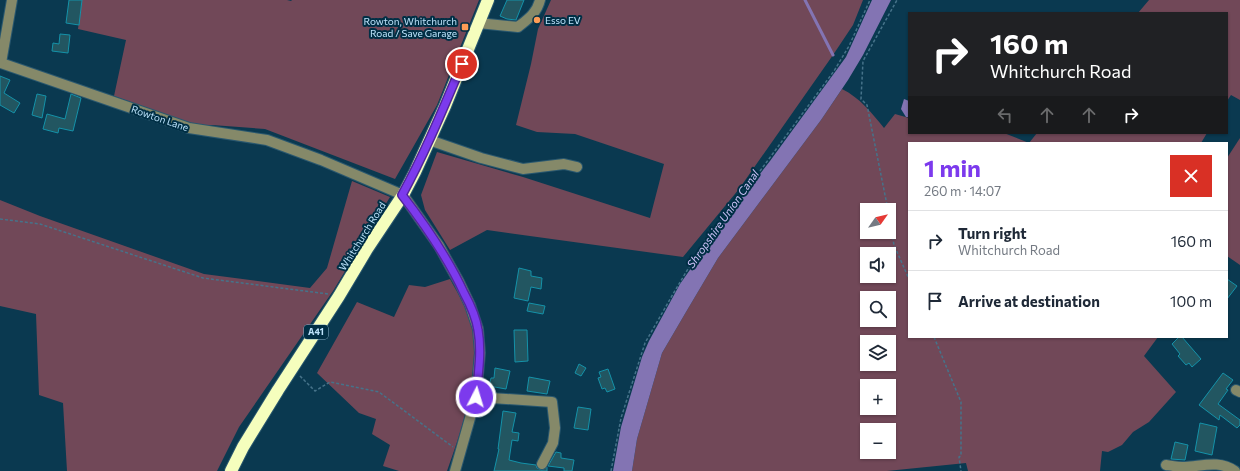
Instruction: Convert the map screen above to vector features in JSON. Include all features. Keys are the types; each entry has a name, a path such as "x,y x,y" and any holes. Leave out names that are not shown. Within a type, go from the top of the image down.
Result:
{"highway":[{"name":"Whitchurch Road","path":"231,471 243,446 339,296 415,172 445,106 488,0"}],"street":[{"name":"Rowton Lane","path":"12,0 1,63 189,128 267,140 321,160 402,195"},
{"path":"478,23 518,27 532,16 538,7 540,0"},
{"path":"429,140 480,158 523,169 564,164 577,167"},
{"path":"402,195 439,246 470,305 478,329 480,354 476,397 455,471"},
{"path":"476,397 552,402 555,428 553,443 542,464"},
{"path":"1166,465 1184,467 1219,464 1229,467 1235,471"}],"path":[{"path":"611,471 621,418 645,343 704,242 757,175 834,71 849,46 870,0"},
{"path":"887,203 867,105 861,99 863,61 897,0"},
{"path":"0,219 40,224 204,278 339,296"},
{"path":"893,239 894,245 908,277"},
{"path":"934,338 961,402 961,456 959,457 961,471"},
{"path":"293,368 315,391 330,382 379,392 461,453"}],"shaded area":[{"path":"82,0 479,0 437,105 395,179 265,129 195,125 114,96 126,40 78,29"},
{"path":"551,0 863,0 853,25 833,55 739,189 683,257 487,230 450,250 425,210 421,195 437,152 523,177 650,218 664,164 575,134 537,132 516,125 538,29"},
{"path":"872,0 891,0 863,55 848,80 821,120 718,258 686,312 662,353 637,439 632,471 613,471 621,427 642,357 680,284 732,210 846,57"},
{"path":"1149,0 1240,0 1240,100 1231,95 1228,100 1228,12 1139,12"},
{"path":"842,89 860,101 884,128 895,114 908,118 908,134 1006,134 1026,142 908,142 908,338 1157,338 1144,356 1176,392 1149,422 1133,432 1122,445 1108,452 1102,451 1100,471 968,471 966,463 887,471 632,471 637,439 662,353 718,258 821,120"},
{"path":"904,99 908,101 908,117 906,117 901,109"},
{"path":"1036,134 1206,134 1202,142 1030,142"},
{"path":"1240,138 1240,265 1228,257 1228,156"},
{"path":"352,181 390,197 333,291 239,427 217,471 67,471 63,403 39,395 36,314 0,306 0,200 40,216 204,274 310,288 327,268"},
{"path":"450,279 466,309 473,327 473,369 469,399 447,471 399,471 383,466 390,445 372,434 376,419 359,413 317,373 357,302 394,317 409,285 425,287"}],"building":[{"path":"69,0 82,0 79,25 66,23"},
{"path":"507,0 524,0 516,20 507,19 500,16"},
{"path":"60,34 70,35 68,53 52,51 53,43 59,44"},
{"path":"0,76 10,80 4,93 20,103 14,113 0,105"},
{"path":"37,94 46,96 42,118 32,115"},
{"path":"71,94 81,98 73,131 59,128 58,133 43,129 47,114 65,119"},
{"path":"519,268 531,271 531,276 542,278 541,289 531,287 528,301 514,298"},
{"path":"1228,280 1237,286 1228,298"},
{"path":"529,303 545,306 543,314 527,311"},
{"path":"514,330 527,330 528,361 515,362"},
{"path":"1178,338 1183,338 1201,359 1192,367 1189,363 1186,365 1178,356 1180,354 1172,344"},
{"path":"579,364 586,368 581,376 575,373"},
{"path":"495,368 510,371 506,389 489,386 491,378 494,378"},
{"path":"608,369 615,389 607,392 605,388 602,389 598,378 601,377 599,372"},
{"path":"1223,373 1233,380 1218,404 1240,420 1240,425 1237,428 1220,415 1219,420 1199,405"},
{"path":"529,377 550,381 547,394 527,391"},
{"path":"578,407 591,409 588,430 574,428"},
{"path":"503,411 516,413 512,432 519,433 518,441 512,440 509,460 536,465 537,468 542,470 547,467 547,471 494,471 499,449"},
{"path":"1200,423 1217,427 1212,455 1195,451"},
{"path":"1175,442 1188,445 1185,460 1171,459"},
{"path":"556,452 561,453 561,458 574,460 572,471 564,471 564,468 548,466"}],"waterway":[{"path":"805,0 833,55"}],"place":[{"name":"Esso EV","path":"537,20"},
{"name":"Rowton, Whitchurch Road / Save Garage","path":"465,27"}],"route":[{"path":"462,64 415,172 402,195 439,246 470,305 478,329 480,354 476,397"}],"water label":[{"name":"Shropshire Union Canal","path":"723,219"}]}
